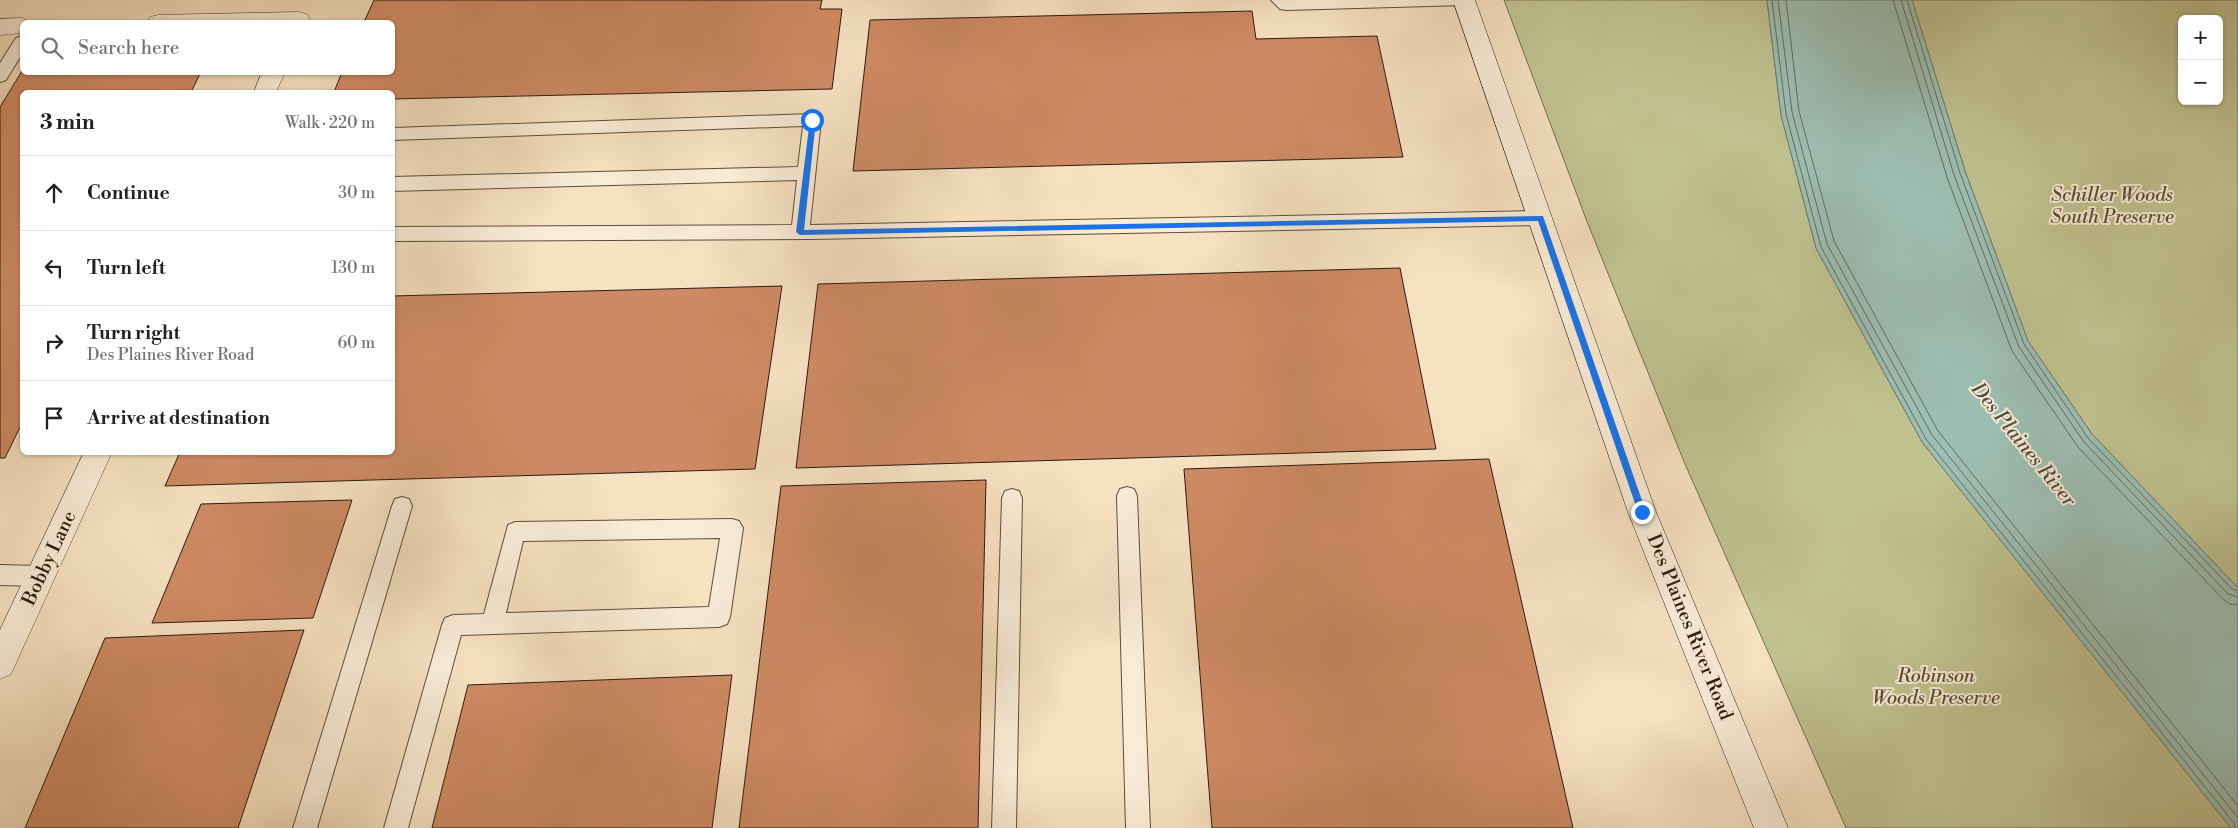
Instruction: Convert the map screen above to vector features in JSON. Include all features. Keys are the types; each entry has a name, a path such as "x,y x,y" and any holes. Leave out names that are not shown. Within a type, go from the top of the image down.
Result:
{"main road":[{"name":"Des Plaines River Road","path":"1464,0 1642,512 1771,828"},
{"path":"194,20 302,14"},
{"path":"0,26 20,26"},
{"path":"266,90 273,75"},
{"name":"Bobby Lane","path":"0,664 97,455"}],"lane":[{"path":"1279,0 1286,5 1464,0"},
{"path":"0,76 20,45"},
{"path":"395,134 812,120 800,232"},
{"path":"395,184 806,174"},
{"path":"395,234 800,232 1540,218"},
{"path":"1127,496 1138,828"},
{"path":"1004,828 1012,498"},
{"path":"305,828 402,506"},
{"path":"396,828 452,625 492,625 719,617 732,528 515,532 492,625"},
{"path":"0,575 41,576"}],"green space":[{"name":"Robinson Woods Preserve","path":"1504,0 1767,0 1781,115 1816,248 1922,442 2231,828 1846,828 1685,464 1586,219"},
{"name":"Schiller Woods South Preserve","path":"1912,0 2238,0 2238,588 2092,434 2028,341 1965,171"}],"water":[{"name":"Des Plaines River","path":"1767,0 1912,0 1965,171 2028,341 2092,434 2238,588 2238,828 2231,828 1922,442 1816,248 1781,115"}],"building":[{"path":"374,0 822,0 820,9 842,9 832,89 395,99 395,90 335,90 341,75 395,75 395,20 365,20"},
{"path":"1252,11 1256,39 1377,36 1403,157 853,171 870,20"},
{"path":"20,74 200,75 192,90 20,90 20,427 5,458 0,458 0,107"},
{"path":"1400,268 1436,449 796,468 818,284"},
{"path":"782,286 755,469 165,486 179,455 395,455 395,296"},
{"path":"1489,459 1573,828 1212,828 1184,469"},
{"path":"986,480 978,828 739,828 781,486"},
{"path":"352,500 313,618 152,623 201,504"},
{"path":"304,630 238,828 25,828 105,638"},
{"path":"732,675 712,828 432,828 468,685"}],"route":[{"path":"812,120 800,232 1540,218 1642,512"}]}
